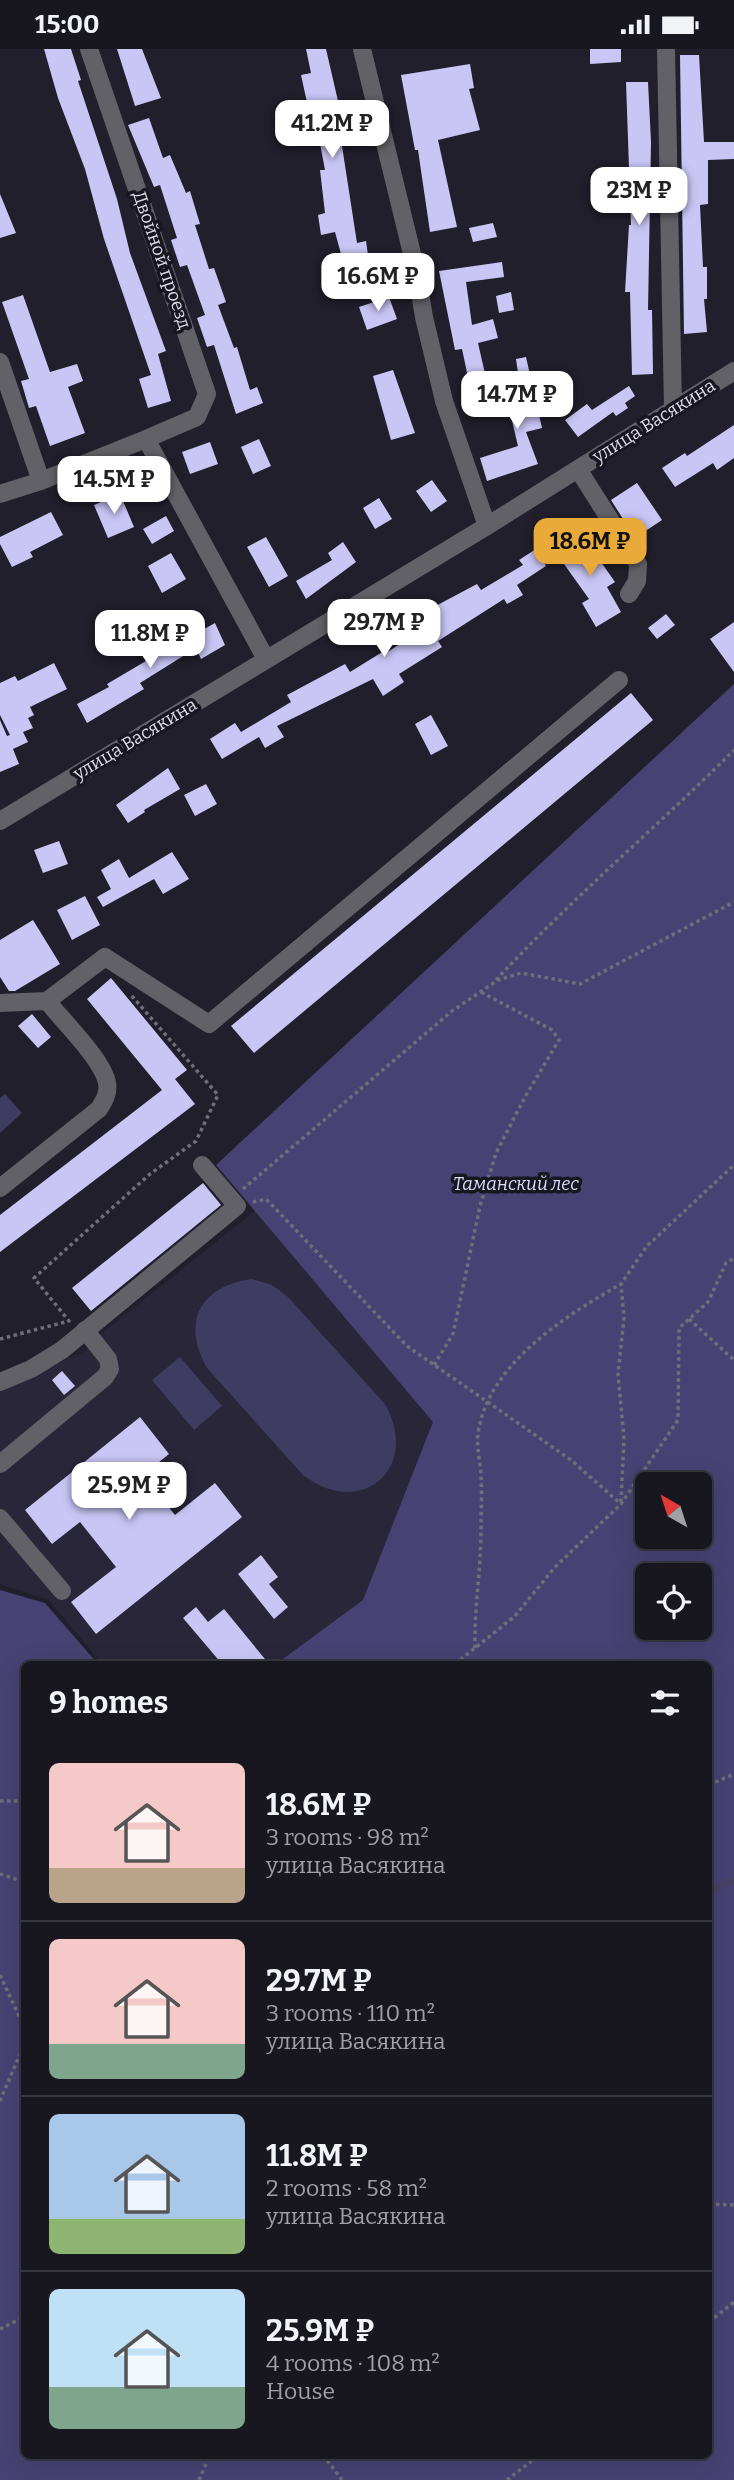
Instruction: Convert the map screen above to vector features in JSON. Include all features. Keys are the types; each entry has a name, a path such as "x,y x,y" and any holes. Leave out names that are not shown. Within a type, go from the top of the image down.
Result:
{"street":[{"name":"Двойной проезд","path":"0,494 41,481 197,417 207,394 89,49"},
{"path":"362,49 416,270 444,401 486,526"},
{"path":"666,49 673,408"},
{"path":"0,362 41,481"},
{"name":"улица Васякина","path":"0,821 486,526 734,371"},
{"path":"146,439 266,659"},
{"path":"578,469 638,564 637,581 629,594"},
{"path":"0,1003 47,1001 105,957 209,1024 619,680"},
{"path":"0,1188 99,1109 106,1097 107,1083 101,1069 47,1001"},
{"path":"0,1382 31,1369 62,1350 235,1204 202,1165"},
{"path":"0,1464 105,1377 110,1369 108,1359 85,1330"},
{"path":"0,1518 62,1591"}],"path":[{"path":"492,984 544,928 607,872 734,750"},
{"path":"235,1204 250,1182 479,991 521,973 580,984 734,902"},
{"path":"435,1365 453,1334 480,1206 496,1153 524,1097 559,1040 552,1030 479,991"},
{"path":"0,1339 69,1321 34,1278 150,1174 196,1142 218,1095 128,992"},
{"path":"475,1648 476,1595 481,1567 482,1477 477,1438 486,1402 504,1376 540,1340 621,1283 647,1246 734,1165"},
{"path":"235,1204 266,1199 407,1346 571,1460 621,1504"},
{"path":"459,1661 515,1616 555,1567 621,1504 678,1420 679,1328 708,1302 726,1263 734,1258"},
{"path":"621,1283 624,1318 618,1374 624,1439 621,1504"},
{"path":"689,1319 734,1360"},
{"path":"712,1784 734,1774"},
{"path":"0,1801 21,1801"},
{"path":"0,1874 21,1881"},
{"path":"0,1975 21,2020"},
{"path":"0,2101 21,2052"},
{"path":"712,2204 734,2206"},
{"path":"712,2320 734,2302"},
{"path":"0,2329 21,2318"},
{"path":"199,2480 208,2459"},
{"path":"326,2459 342,2480"},
{"path":"507,2480 533,2459"}],"shaded area":[{"path":"5,1094 22,1113 0,1133 0,1098"},
{"path":"256,1210 435,1422 365,1601 286,1661 100,1661 49,1600 0,1584 0,1390 85,1351 102,1333"},
{"path":"252,1279 272,1285 288,1297 385,1404 394,1427 396,1448 390,1466 380,1480 364,1489 346,1492 325,1487 303,1475 207,1368 196,1336 196,1321 200,1309 219,1289"},
{"path":"180,1357 222,1406 194,1430 152,1380"}],"green space":[{"name":"Таманский лес","path":"734,684 734,2480 0,2480 0,1590 45,1603 95,1661 21,1661 21,2459 712,2459 712,1661 280,1661 363,1600 433,1422 216,1165"}],"building":[{"path":"44,49 71,49 81,80 78,81 117,199 130,253 166,351 158,354 171,401 148,408 139,379 151,375 104,239 85,169 58,98"},
{"path":"117,49 142,49 161,98 135,106"},
{"path":"306,49 326,49 338,101 357,243 366,241 369,262 345,269 335,232 321,235 318,215 325,213 320,170 325,170 313,106 308,107 301,75 311,73"},
{"path":"590,49 621,49 621,62 590,64"},
{"path":"680,55 699,55 704,142 734,142 734,159 708,160 708,204 700,205 703,267 707,267 707,299 704,299 707,332 684,334"},
{"path":"470,64 474,88 469,89 480,130 438,140 457,227 430,232 418,150 415,150 401,75"},
{"path":"626,82 648,82 651,142 648,310 652,310 653,374 632,375 630,292 625,292 631,225"},
{"path":"149,118 163,158 170,155 186,193 190,191 200,224 195,225 209,269 214,268 226,302 218,305 234,348 237,347 250,390 257,387 263,403 236,414 214,345 207,347 197,318 205,315 187,265 180,267 171,240 177,238 160,185 154,187 128,125"},
{"path":"0,194 16,233 0,238"},
{"path":"493,223 497,237 473,242 469,228"},
{"path":"502,262 504,277 466,282 472,325 493,319 498,338 478,343 486,378 469,382 462,349 455,350 439,271"},
{"path":"511,292 514,310 499,313 496,296"},
{"path":"23,295 50,372 77,364 83,381 68,387 85,433 50,446 36,406 29,408 21,381 29,379 2,302"},
{"path":"389,297 397,319 367,330 359,307"},
{"path":"526,357 542,428 526,432 538,464 487,481 480,458 518,446 508,404 522,401 516,359"},
{"path":"393,370 415,433 391,440 373,376"},
{"path":"629,386 635,396 625,403 628,408 616,416 613,412 578,437 565,420 587,404 592,410"},
{"path":"734,425 734,458 717,470 713,463 675,487 662,468 685,453 687,456"},
{"path":"259,439 271,466 253,474 241,447"},
{"path":"210,442 218,464 190,474 182,452"},
{"path":"432,480 447,501 431,512 416,491"},
{"path":"637,483 662,520 635,538 611,500"},
{"path":"120,494 134,527 108,538 94,505"},
{"path":"379,498 392,519 375,529 363,508"},
{"path":"51,512 63,535 30,552 33,557 12,567 0,544 0,537"},
{"path":"166,516 174,531 152,544 143,529"},
{"path":"580,532 615,582 607,587 621,612 596,627 582,603 589,599 554,550"},
{"path":"266,537 288,576 269,587 247,547"},
{"path":"343,542 356,562 306,599 296,581 332,560 328,553"},
{"path":"536,549 546,566 517,585 523,595 507,604 504,599 438,641 442,647 399,674 404,682 383,696 373,679 277,726 284,737 265,748 259,737 222,759 210,739 235,723 241,732 291,702 287,695 345,664 350,672 384,651 386,653 437,620 430,609 477,584 481,590 523,565 519,560"},
{"path":"171,553 186,579 162,593 148,566"},
{"path":"666,614 675,625 657,639 648,628"},
{"path":"734,622 734,672 710,639"},
{"path":"215,623 225,645 201,659 196,648 140,683 144,689 87,723 77,704 109,687 107,684 146,661 141,653 169,635 175,645"},
{"path":"54,663 67,689 30,707 34,715 28,718 33,728 23,732 28,742 13,749 19,764 0,772 0,720 7,736 10,735 0,715 0,683 15,676 18,681"},
{"path":"631,693 653,720 254,1053 231,1026"},
{"path":"431,715 448,746 431,755 415,724"},
{"path":"168,768 180,789 144,810 145,812 128,823 116,805"},
{"path":"206,784 217,804 195,816 184,795"},
{"path":"59,841 68,864 43,873 34,850"},
{"path":"172,852 189,879 163,894 154,879 103,907 97,897 111,889 101,870 119,859 129,878"},
{"path":"85,896 100,925 72,940 57,910"},
{"path":"33,920 60,964 15,991 9,991 0,977 0,940"},
{"path":"111,978 187,1070 175,1079 195,1104 0,1252 0,1215 162,1090 87,999"},
{"path":"32,1014 51,1037 38,1048 18,1026"},
{"path":"203,1183 221,1205 91,1311 72,1288"},
{"path":"62,1371 75,1386 64,1395 52,1380"},
{"path":"140,1417 169,1454 143,1475 175,1515 215,1483 242,1517 96,1634 71,1602 116,1567 80,1522 52,1544 25,1510"},
{"path":"261,1555 278,1577 269,1584 288,1607 274,1619 238,1574"},
{"path":"196,1607 208,1622 224,1609 267,1661 219,1661 183,1618"}],"waterway":[{"path":"712,1891 734,1880"}]}
